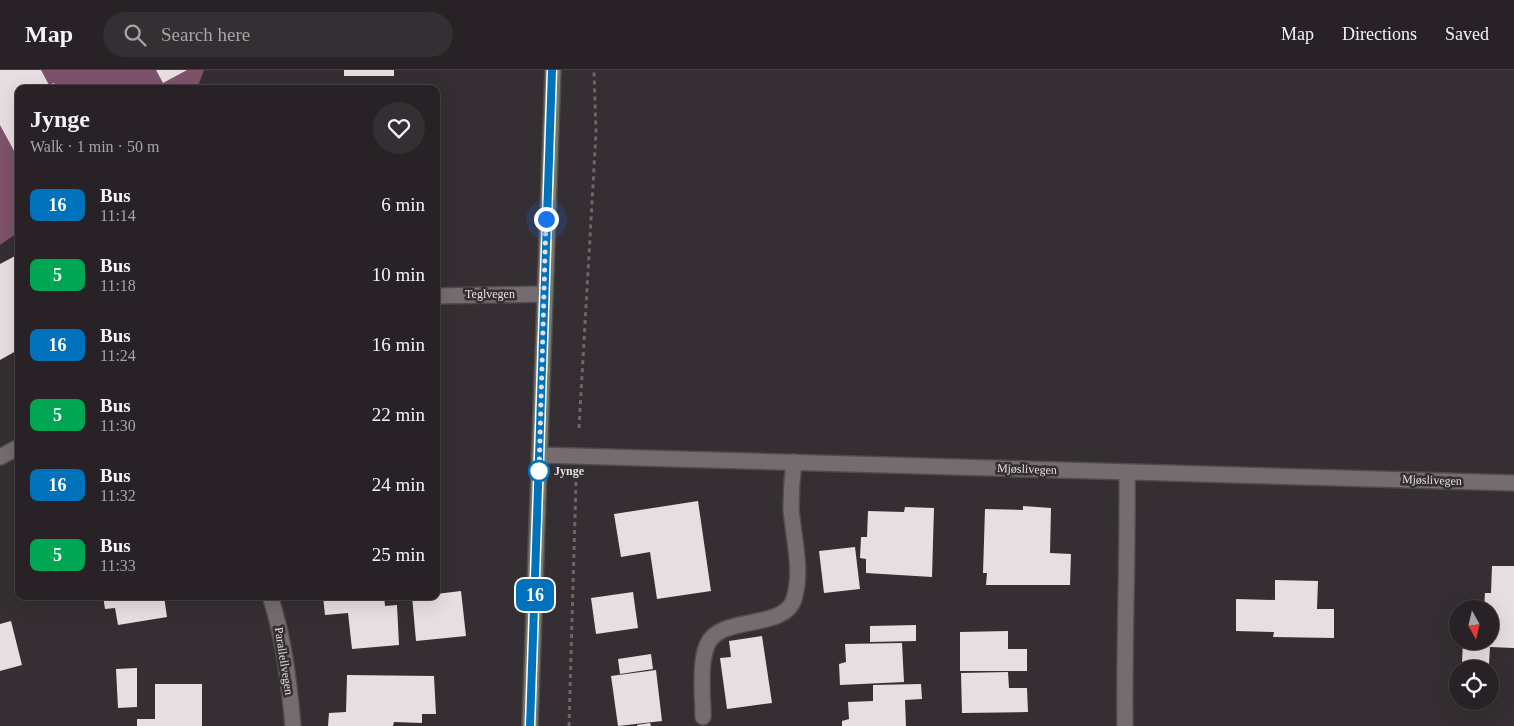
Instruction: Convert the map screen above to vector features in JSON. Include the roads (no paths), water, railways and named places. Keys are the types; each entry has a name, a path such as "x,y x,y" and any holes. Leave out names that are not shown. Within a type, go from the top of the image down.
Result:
{"main road":[{"path":"530,726 552,70"}],"street":[{"name":"Teglvegen","path":"440,296 543,294"},
{"path":"0,457 15,449"},
{"name":"Mjøslivegen","path":"539,455 1514,483"},
{"path":"703,718 703,676 707,646 713,636 724,630 784,612 794,599 798,568 792,508 794,462"},
{"path":"1125,726 1124,663 1128,586 1127,472"},
{"name":"Parallellvegen","path":"271,600 277,617 288,680 293,726"}],"place":[{"name":"Jynge","path":"539,471"}]}
